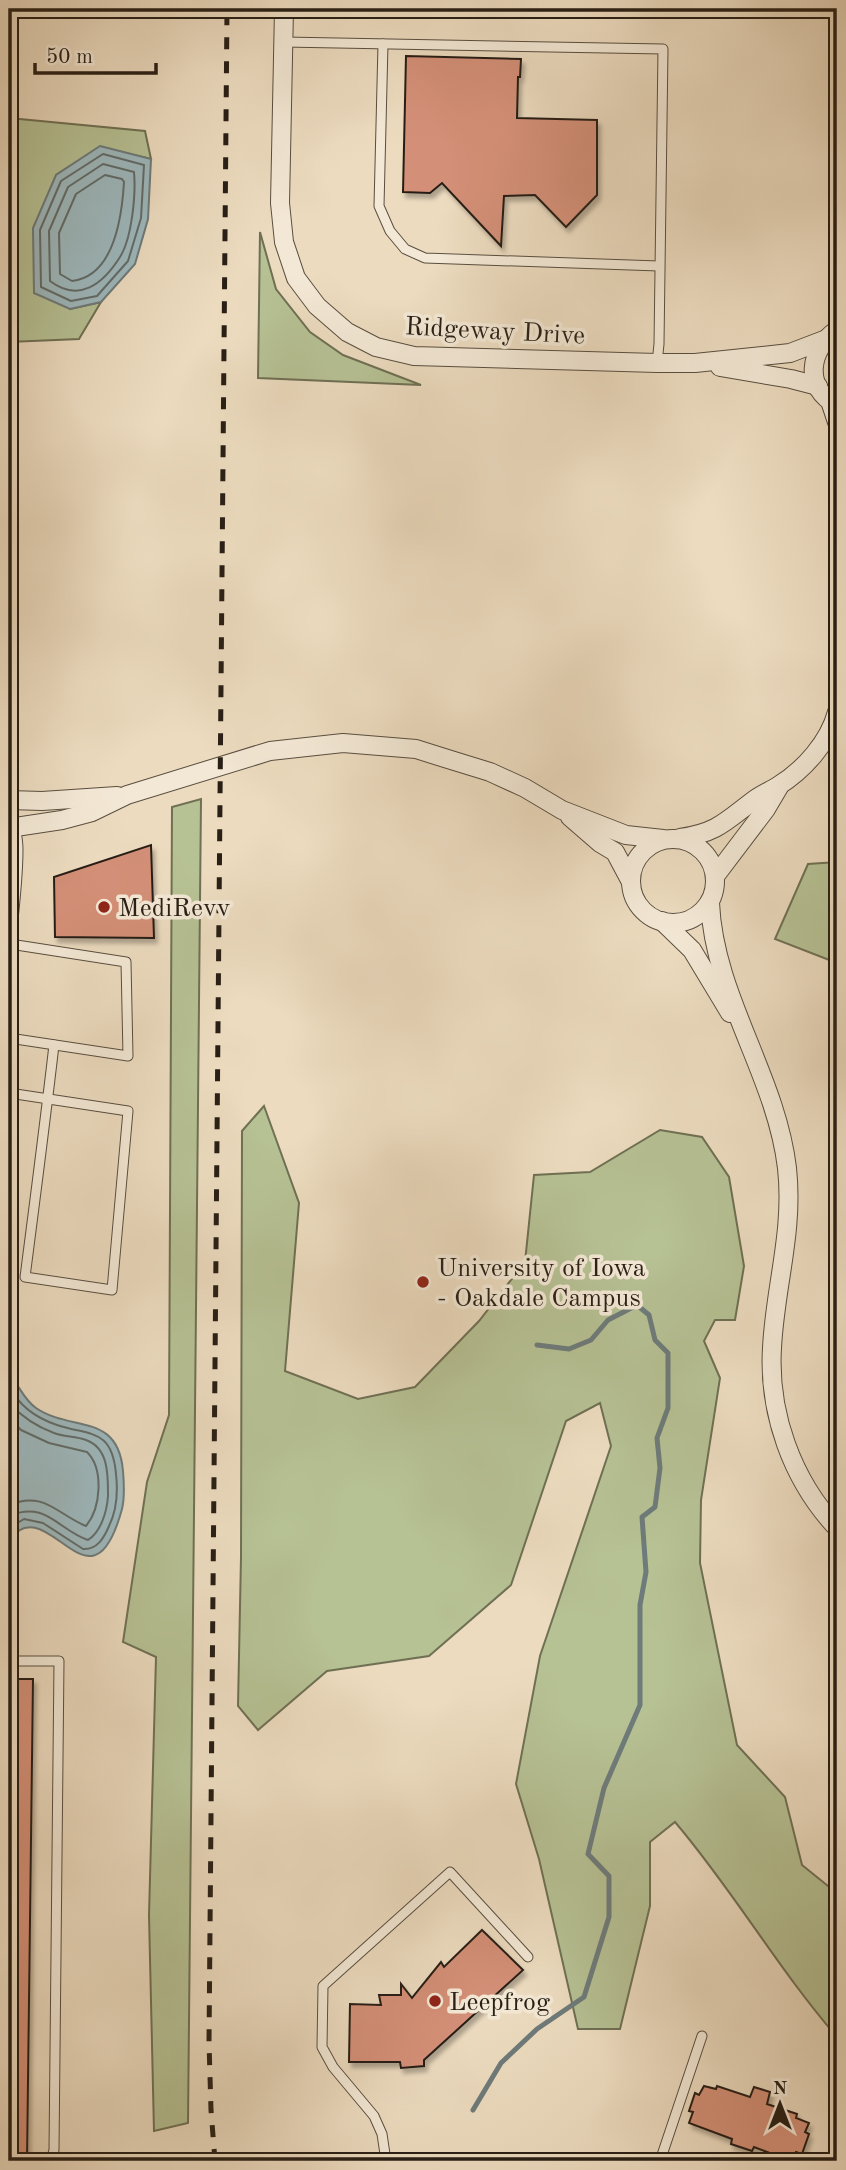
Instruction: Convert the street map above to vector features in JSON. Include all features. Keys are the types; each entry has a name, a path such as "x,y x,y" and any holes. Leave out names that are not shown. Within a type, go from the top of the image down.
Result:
{"street":[{"name":"Ridgeway Drive","path":"284,9 280,203 284,242 296,278 317,306 347,332 376,347 414,356 657,363 695,363 790,353 831,335"},
{"path":"831,335 817,350 815,378 818,386 834,403 837,422"},
{"name":"Ridgeway Drive","path":"695,363 818,386"},
{"path":"12,827 82,815 127,795 270,751 344,743 416,750 490,772 525,788 562,810 626,835 671,839 693,843 704,851 712,862 716,875 715,890 700,914 674,923 647,914 637,904 631,882 634,863 642,852 653,843 671,839 696,836 718,829 757,797 780,785 811,759 834,724 837,712"},
{"path":"716,875 766,809 780,785"},
{"path":"10,800 127,795"},
{"path":"562,810 600,843 615,852 631,882"},
{"path":"709,903 713,940 742,1030 765,1083 778,1124 786,1165 789,1196 787,1245 772,1347 772,1380 777,1414 800,1477 821,1511 837,1528"},
{"path":"662,921 692,950 742,1030"}],"lane":[{"path":"284,42 663,49 657,363"},
{"path":"383,44 379,206 390,231 404,249 425,258 659,266"},
{"path":"9,1038 128,1056 126,962 9,949 19,878 13,868 18,847 12,827 10,800"},
{"path":"9,1093 47,1099 128,1111 112,1290 25,1277 47,1099 54,1045"},
{"path":"9,1661 59,1661 54,2150 51,2161"},
{"path":"386,2161 382,2134 374,2116 333,2067 322,2047 323,1986 450,1872 528,1957"},
{"path":"660,2161 702,2036"}],"green space":[{"path":"9,118 145,131 151,159 100,147 56,175 70,309 101,302 79,339 9,342"},
{"path":"260,232 276,289 310,332 343,355 421,385 258,378"},
{"path":"201,799 188,2123 154,2131 149,1915 156,1657 123,1642 147,1482 169,1415 172,807"},
{"path":"837,862 837,963 775,939 808,864"},
{"path":"264,1106 299,1203 285,1371 358,1399 415,1387 479,1321 525,1262 534,1175 590,1172 660,1130 702,1137 729,1177 744,1266 735,1320 715,1320 704,1341 720,1378 701,1500 700,1563 737,1745 785,1797 802,1865 833,1890 837,1906 837,2037 675,1822 650,1842 650,1906 620,2029 578,2029 539,1859 516,1784 540,1656 611,1446 600,1403 566,1421 511,1585 429,1656 327,1671 258,1730 238,1706 242,1131"}],"water":[{"path":"100,146 151,159 148,219 135,264 101,302 70,309 34,293 33,228 56,175"},
{"path":"9,1375 36,1408 64,1420 103,1431 119,1452 124,1480 122,1509 110,1541 97,1554 83,1555 39,1529 24,1528 9,1540"}],"building":[{"path":"406,56 521,59 517,118 597,120 597,195 566,227 535,195 504,196 501,246 442,183 430,193 403,192"},
{"name":"MediRevv","path":"151,845 154,938 55,937 54,877"},
{"path":"9,1679 33,1679 27,2161 9,2161"},
{"name":"Leepfrog","path":"482,1930 523,1970 424,2060 424,2066 401,2068 400,2062 349,2062 350,2004 381,2005 379,1995 401,1995 401,1984 412,1998 441,1962 444,1967"},
{"path":"704,2086 716,2089 717,2086 750,2097 754,2087 770,2092 767,2104 797,2114 796,2118 809,2123 805,2132 809,2134 802,2154 796,2152 794,2161 791,2161 754,2147 752,2151 731,2144 732,2139 689,2123 693,2112 689,2111 695,2093 699,2095"}],"waterway":[{"path":"473,2110 501,2063 537,2029 584,1997 609,1917 609,1876 588,1854 604,1788 640,1705 640,1605 646,1572 642,1517 655,1507 660,1468 657,1438 668,1408 668,1353 655,1340 649,1315 637,1305 608,1320 591,1340 569,1349 537,1345"}],"railway":[{"path":"215,2161 209,2042 227,9"}],"place":[{"name":"MediRevv","path":"104,907"},
{"name":"University of Iowa - Oakdale Campus","path":"423,1282"},
{"name":"Leepfrog","path":"435,2001"}]}
